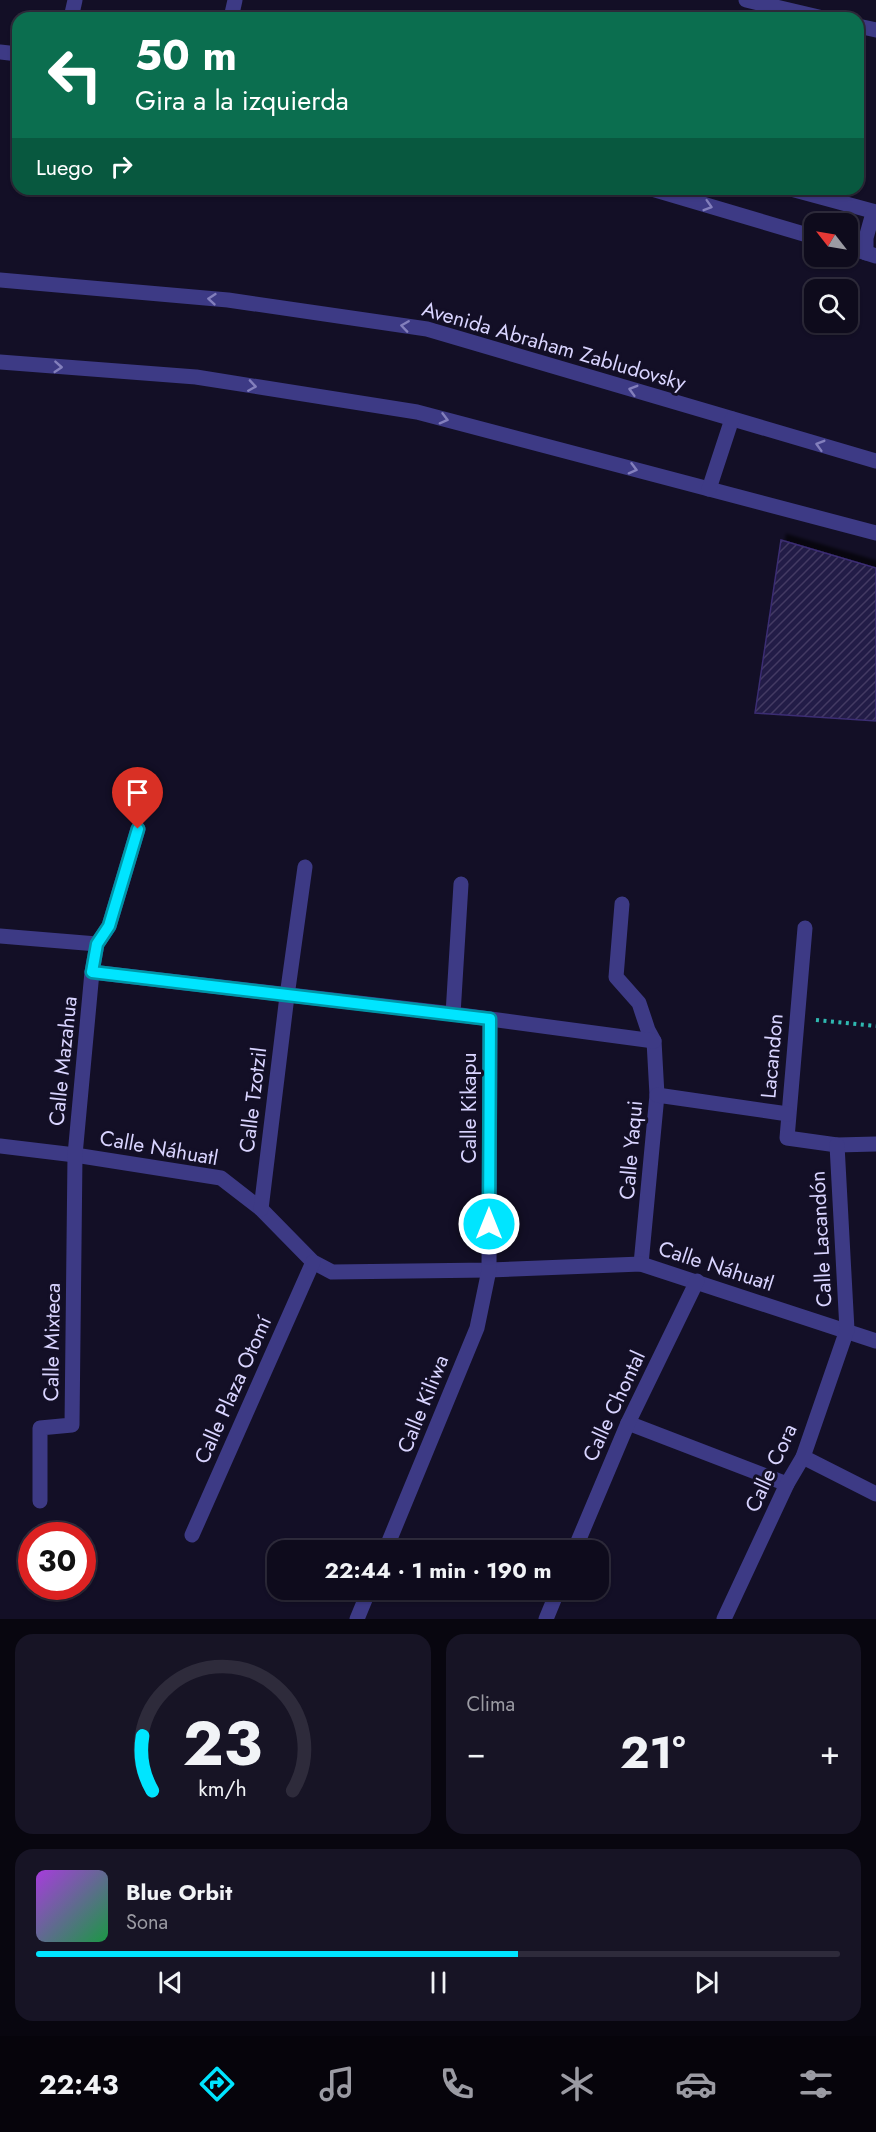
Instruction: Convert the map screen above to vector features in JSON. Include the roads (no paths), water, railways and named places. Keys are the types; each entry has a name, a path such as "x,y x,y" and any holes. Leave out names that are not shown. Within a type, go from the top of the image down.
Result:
{"street":[{"path":"746,0 797,12"},
{"path":"672,195 804,234"},
{"path":"813,195 874,212 866,238 871,254"},
{"name":"Avenida Abraham Zabludovsky","path":"0,280 228,300 427,329 876,461"},
{"path":"0,362 196,378 417,412 876,533"},
{"path":"709,489 732,419"},
{"name":"Calle Mazahua","path":"75,1155 92,972 97,944 109,926 138,829"},
{"name":"Calle Tzotzil","path":"261,1209 305,867"},
{"path":"453,1014 461,884"},
{"name":"Calle Yaqui","path":"622,904 616,977 639,1003 654,1041 657,1095 641,1264"},
{"name":"Lacandon","path":"805,928 787,1138 837,1145"},
{"path":"0,936 97,944"},
{"path":"92,972 453,1014 654,1041"},
{"name":"Calle Kikapu","path":"489,1270 490,1019"},
{"path":"657,1095 788,1114"},
{"path":"837,1145 876,1143"},
{"name":"Calle Lacandón","path":"837,1145 847,1330"},
{"name":"Calle Náhuatl","path":"0,1146 75,1155 221,1178 261,1209 313,1263 332,1272 489,1270 641,1264 876,1341"},
{"name":"Calle Mixteca","path":"40,1501 40,1428 72,1425 75,1155"},
{"name":"Calle Plaza Otomí","path":"192,1535 313,1263"},
{"name":"Calle Kiliwa","path":"390,1540 477,1328 489,1270"},
{"name":"Calle Chontal","path":"579,1540 628,1423 697,1281"},
{"name":"Calle Cora","path":"724,1619 787,1484 803,1457 847,1330"},
{"path":"628,1423 787,1484"},
{"path":"803,1457 876,1494"},
{"path":"357,1619 365,1600"},
{"path":"546,1619 554,1600"}]}
